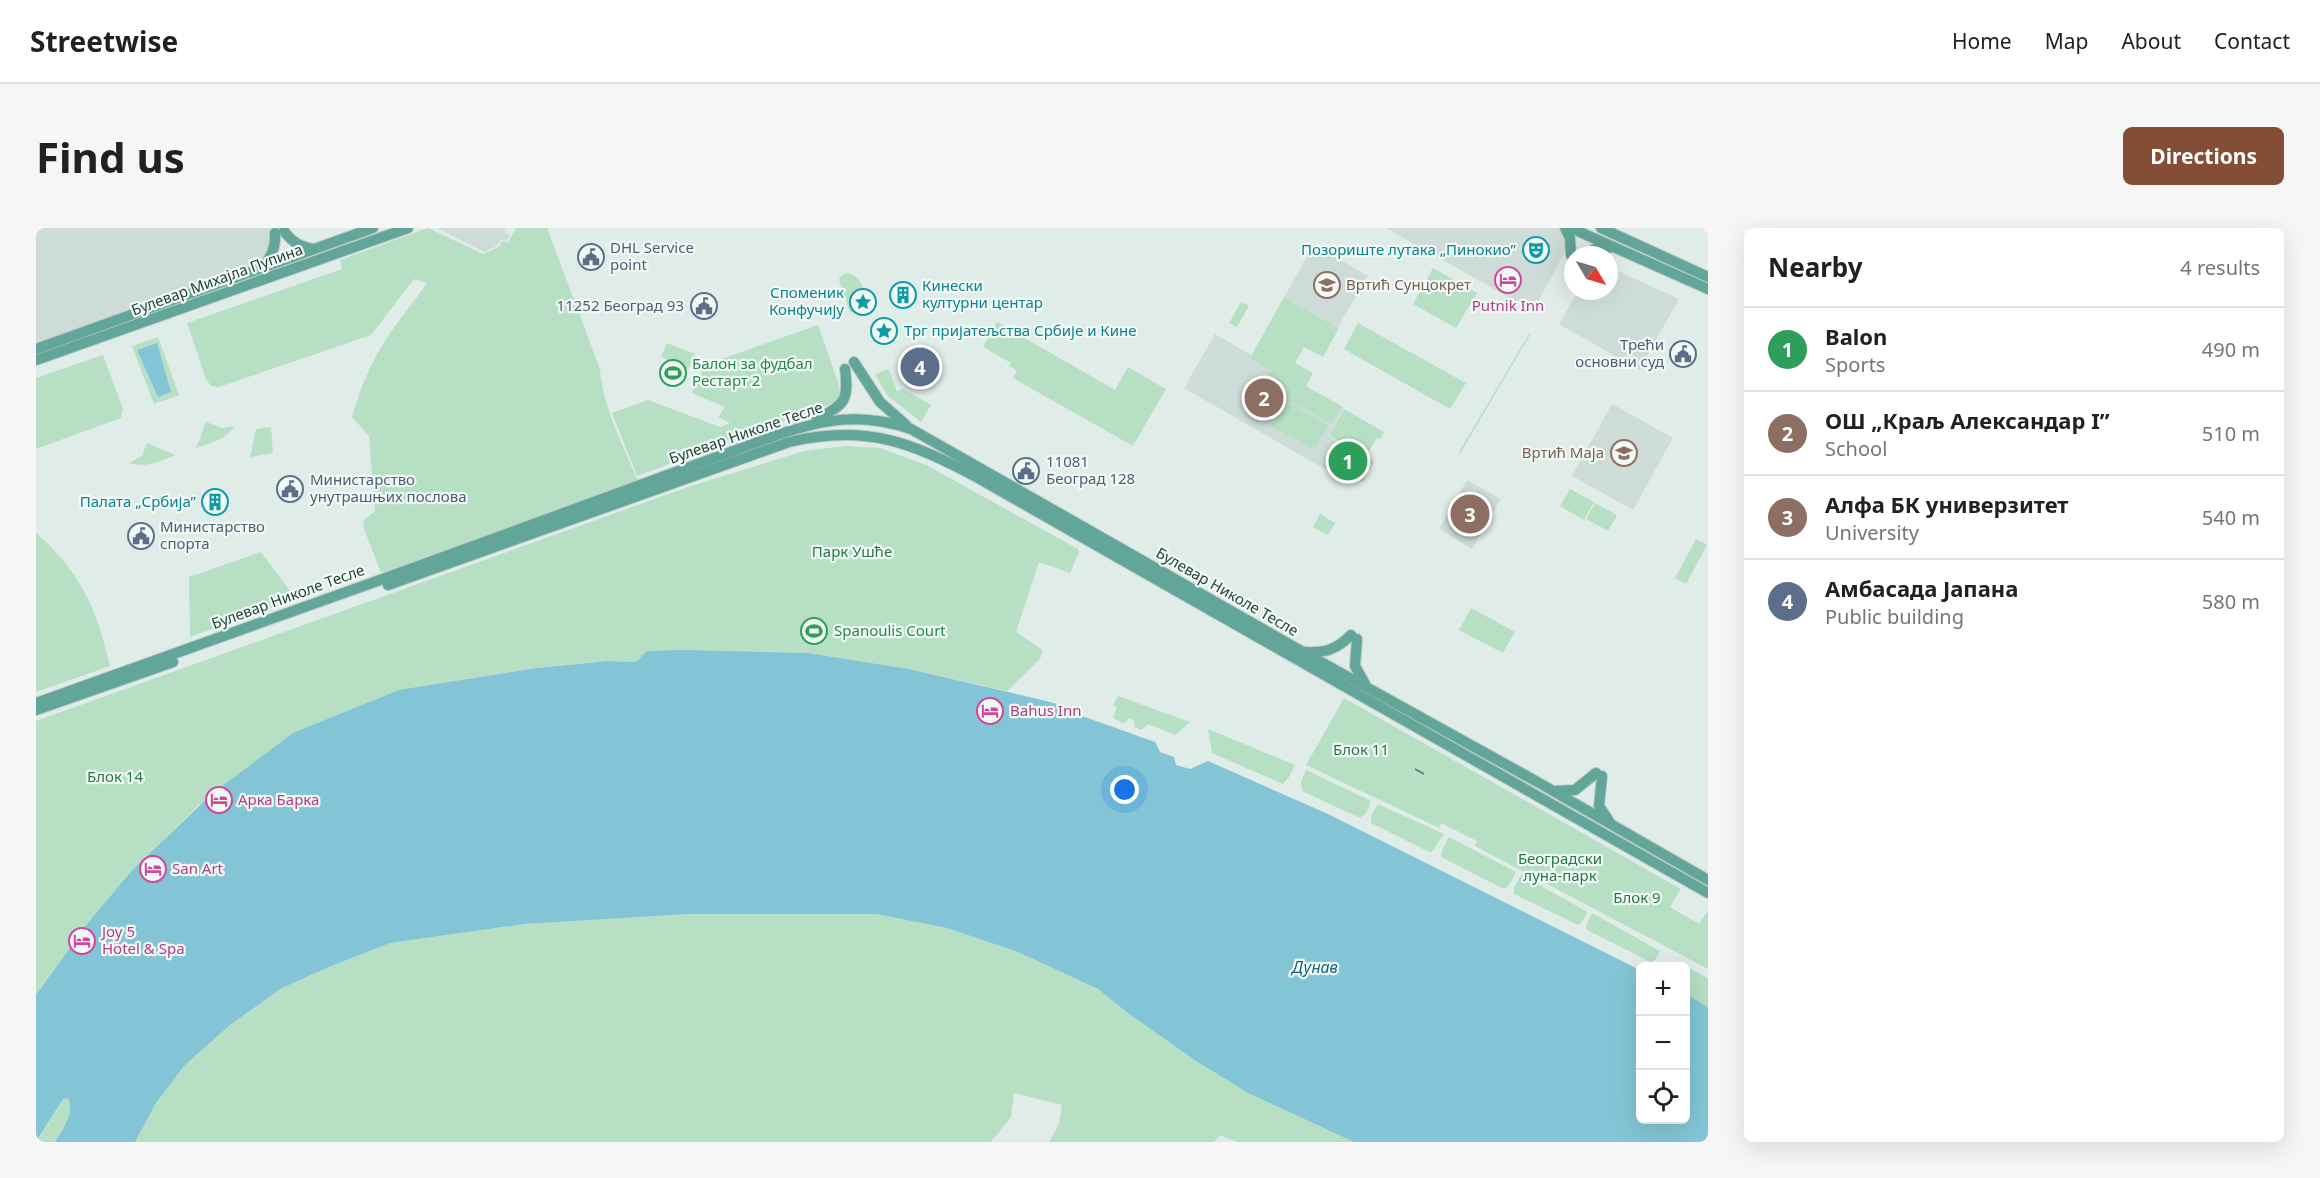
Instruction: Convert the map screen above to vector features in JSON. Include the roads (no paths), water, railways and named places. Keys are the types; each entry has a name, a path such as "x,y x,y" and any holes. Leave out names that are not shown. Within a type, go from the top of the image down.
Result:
{"main road":[{"name":"Булевар Михајла Пупина","path":"36,360 262,268 373,228"},
{"name":"Булевар Михајла Пупина","path":"36,349 136,319 408,228"},
{"path":"1565,228 1570,235 1570,246"},
{"path":"1572,228 1618,242 1708,277"},
{"path":"1600,228 1618,242 1708,289"},
{"path":"1614,228 1618,242"},
{"path":"262,268 270,259 280,232 298,244 314,249"},
{"path":"1605,246 1618,242"},
{"path":"807,425 837,408 844,401 849,366 880,402 911,429"},
{"name":"Булевар Николе Тесле","path":"36,702 807,425 851,418 882,421 911,429 1303,652 1554,791 1581,813"},
{"name":"Булевар Николе Тесле","path":"36,710 781,444 818,436 859,435 903,443 957,467 1581,813"},
{"path":"1303,652 1330,650 1354,637 1355,666 1366,687"},
{"path":"1554,791 1575,790 1599,775 1599,806 1614,826"},
{"path":"1581,813 1614,826 1708,880"},
{"path":"1581,813 1708,893"}],"water":[{"path":"157,343 171,392 158,397 137,350"},
{"name":"Дунав","path":"647,651 808,653 909,669 1038,699 1057,704 1068,711 1155,742 1160,752 1174,757 1176,765 1190,769 1208,761 1328,814 1636,968 1636,1124 1690,1124 1690,996 1708,1007 1708,1142 1354,1142 1248,1093 1196,1061 1098,989 1018,952 947,928 876,914 689,914 525,924 390,943 282,988 230,1025 184,1066 156,1103 135,1142 55,1142 69,1115 68,1098 63,1099 36,1142 36,995 87,924 133,869 213,793 293,733 399,690 537,668 608,661 636,662"}],"railway":[{"path":"1415,769 1424,774"}],"place":[{"name":"Позориште лутака „Пинокио”","path":"1536,250"},
{"name":"DHL Service point","path":"591,257"},
{"name":"Putnik Inn","path":"1508,280"},
{"name":"Вртић Сунцокрет","path":"1327,285"},
{"name":"Кинески културни центар","path":"903,295"},
{"name":"Споменик Конфучију","path":"863,302"},
{"name":"11252 Београд 93","path":"704,306"},
{"name":"Трг пријатељства Србије и Кине","path":"884,331"},
{"name":"Трећи основни суд","path":"1683,354"},
{"name":"Амбасада Јапана","path":"920,367"},
{"name":"Балон за фудбал Рестарт 2","path":"673,373"},
{"name":"ОШ „Краљ Александар I”","path":"1264,398"},
{"name":"Вртић Маја","path":"1624,453"},
{"name":"Balon","path":"1348,461"},
{"name":"11081 Београд 128","path":"1026,471"},
{"name":"Министарство унутрашњих послова","path":"290,489"},
{"name":"Палата „Србија”","path":"215,502"},
{"name":"Алфа БК универзитет","path":"1470,514"},
{"name":"Министарство спорта","path":"141,536"},
{"name":"Spanoulis Court","path":"814,631"},
{"name":"Bahus Inn","path":"990,711"},
{"name":"Арка Барка","path":"219,800"},
{"name":"San Art","path":"153,869"},
{"name":"Joy 5 Hotel & Spa","path":"82,941"}],"park label":[{"name":"Парк Ушће","path":"852,552"},
{"name":"Блок 11","path":"1361,750"},
{"name":"Блок 14","path":"115,777"},
{"name":"Београдски луна-парк","path":"1560,868"},
{"name":"Блок 9","path":"1637,898"}]}
